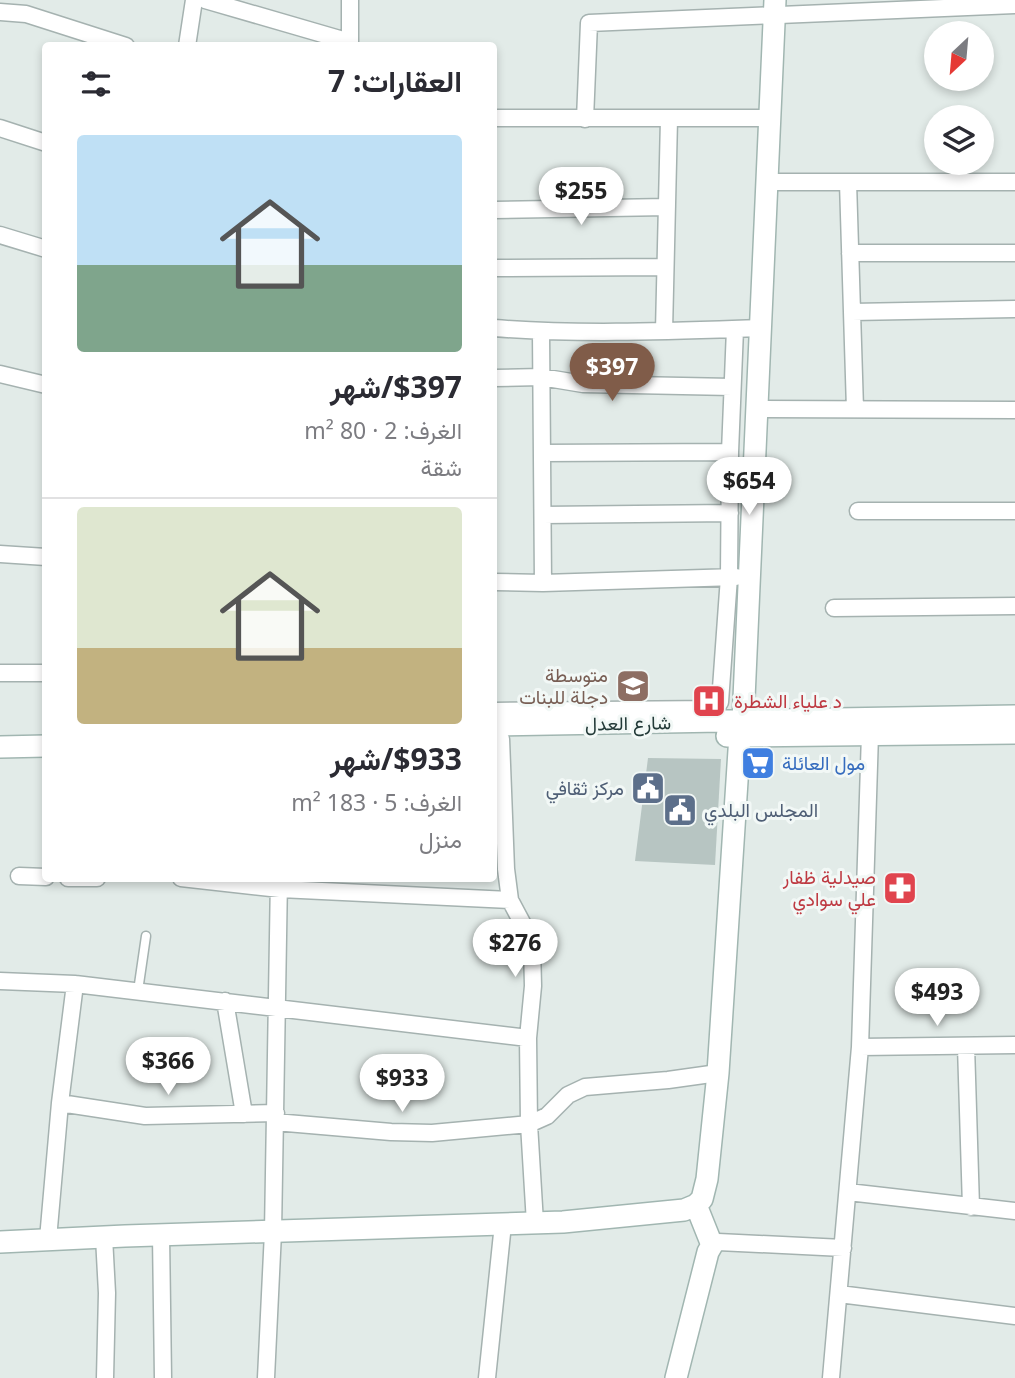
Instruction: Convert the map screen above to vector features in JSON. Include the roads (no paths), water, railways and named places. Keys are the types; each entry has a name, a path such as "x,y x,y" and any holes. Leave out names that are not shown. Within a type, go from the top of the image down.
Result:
{"street":[{"path":"188,42 194,0"},
{"path":"205,0 343,42"},
{"path":"350,0 350,42"},
{"path":"585,119 589,23 774,8 1015,5"},
{"path":"497,711 715,709 720,702 739,577 757,409 774,8"},
{"path":"0,12 26,14 114,42"},
{"path":"497,118 769,118"},
{"path":"664,331 669,119"},
{"path":"0,128 42,142"},
{"path":"767,182 1015,182"},
{"path":"848,182 855,409"},
{"path":"497,211 667,207"},
{"path":"0,234 42,248"},
{"path":"850,253 1015,253"},
{"path":"497,268 665,267"},
{"path":"852,312 1015,309"},
{"path":"497,328 541,332 761,328"},
{"path":"0,1242 563,1222 684,1210 702,1199 707,1179 718,1073 741,728 739,577 730,513 735,329"},
{"path":"541,332 543,583"},
{"path":"0,374 42,384"},
{"path":"497,377 541,377 583,384 732,387"},
{"path":"757,409 1015,410"},
{"path":"542,453 730,452"},
{"path":"858,511 1015,511"},
{"path":"543,515 730,513"},
{"path":"0,554 42,557"},
{"path":"497,582 739,577"},
{"path":"834,608 1015,606"},
{"path":"0,673 42,673"},
{"name":"شارع العدل","path":"497,735 1015,716"},
{"name":"شارع العدل","path":"741,728 870,734 1015,733"},
{"path":"831,1378 860,1047 870,734"},
{"path":"0,737 42,736"},
{"path":"0,747 42,746"},
{"path":"497,748 510,900 532,946 533,986 528,1038 529,1124 535,1223"},
{"path":"19,876 42,877"},
{"path":"247,882 510,900"},
{"path":"266,1378 273,1232 280,884"},
{"path":"0,981 75,984 528,1038"},
{"path":"48,1240 60,1102 75,984"},
{"path":"225,1001 244,1114"},
{"path":"860,1047 1015,1045"},
{"path":"966,1046 971,1206"},
{"path":"60,1102 145,1116 244,1114 391,1132 432,1133 529,1124 547,1116 568,1095 585,1087 718,1073"},
{"path":"848,1192 1015,1211"},
{"path":"696,1205 712,1245"},
{"path":"487,1378 503,1224"},
{"path":"161,1235 163,1378"},
{"path":"104,1237 107,1293 105,1378"},
{"path":"676,1378 712,1245 718,1242 843,1248"},
{"path":"839,1294 1015,1316"}],"lane":[{"path":"138,991 146,936"}],"place":[{"name":"متوسطة دجلة للبنات","path":"633,686"},
{"name":"د علياء الشطرة","path":"709,701"},
{"name":"مول العائلة","path":"758,763"},
{"name":"مركز ثقافي","path":"648,788"},
{"name":"المجلس البلدي","path":"680,810"},
{"name":"صيدلية ظفار علي سوادي","path":"900,888"}]}
